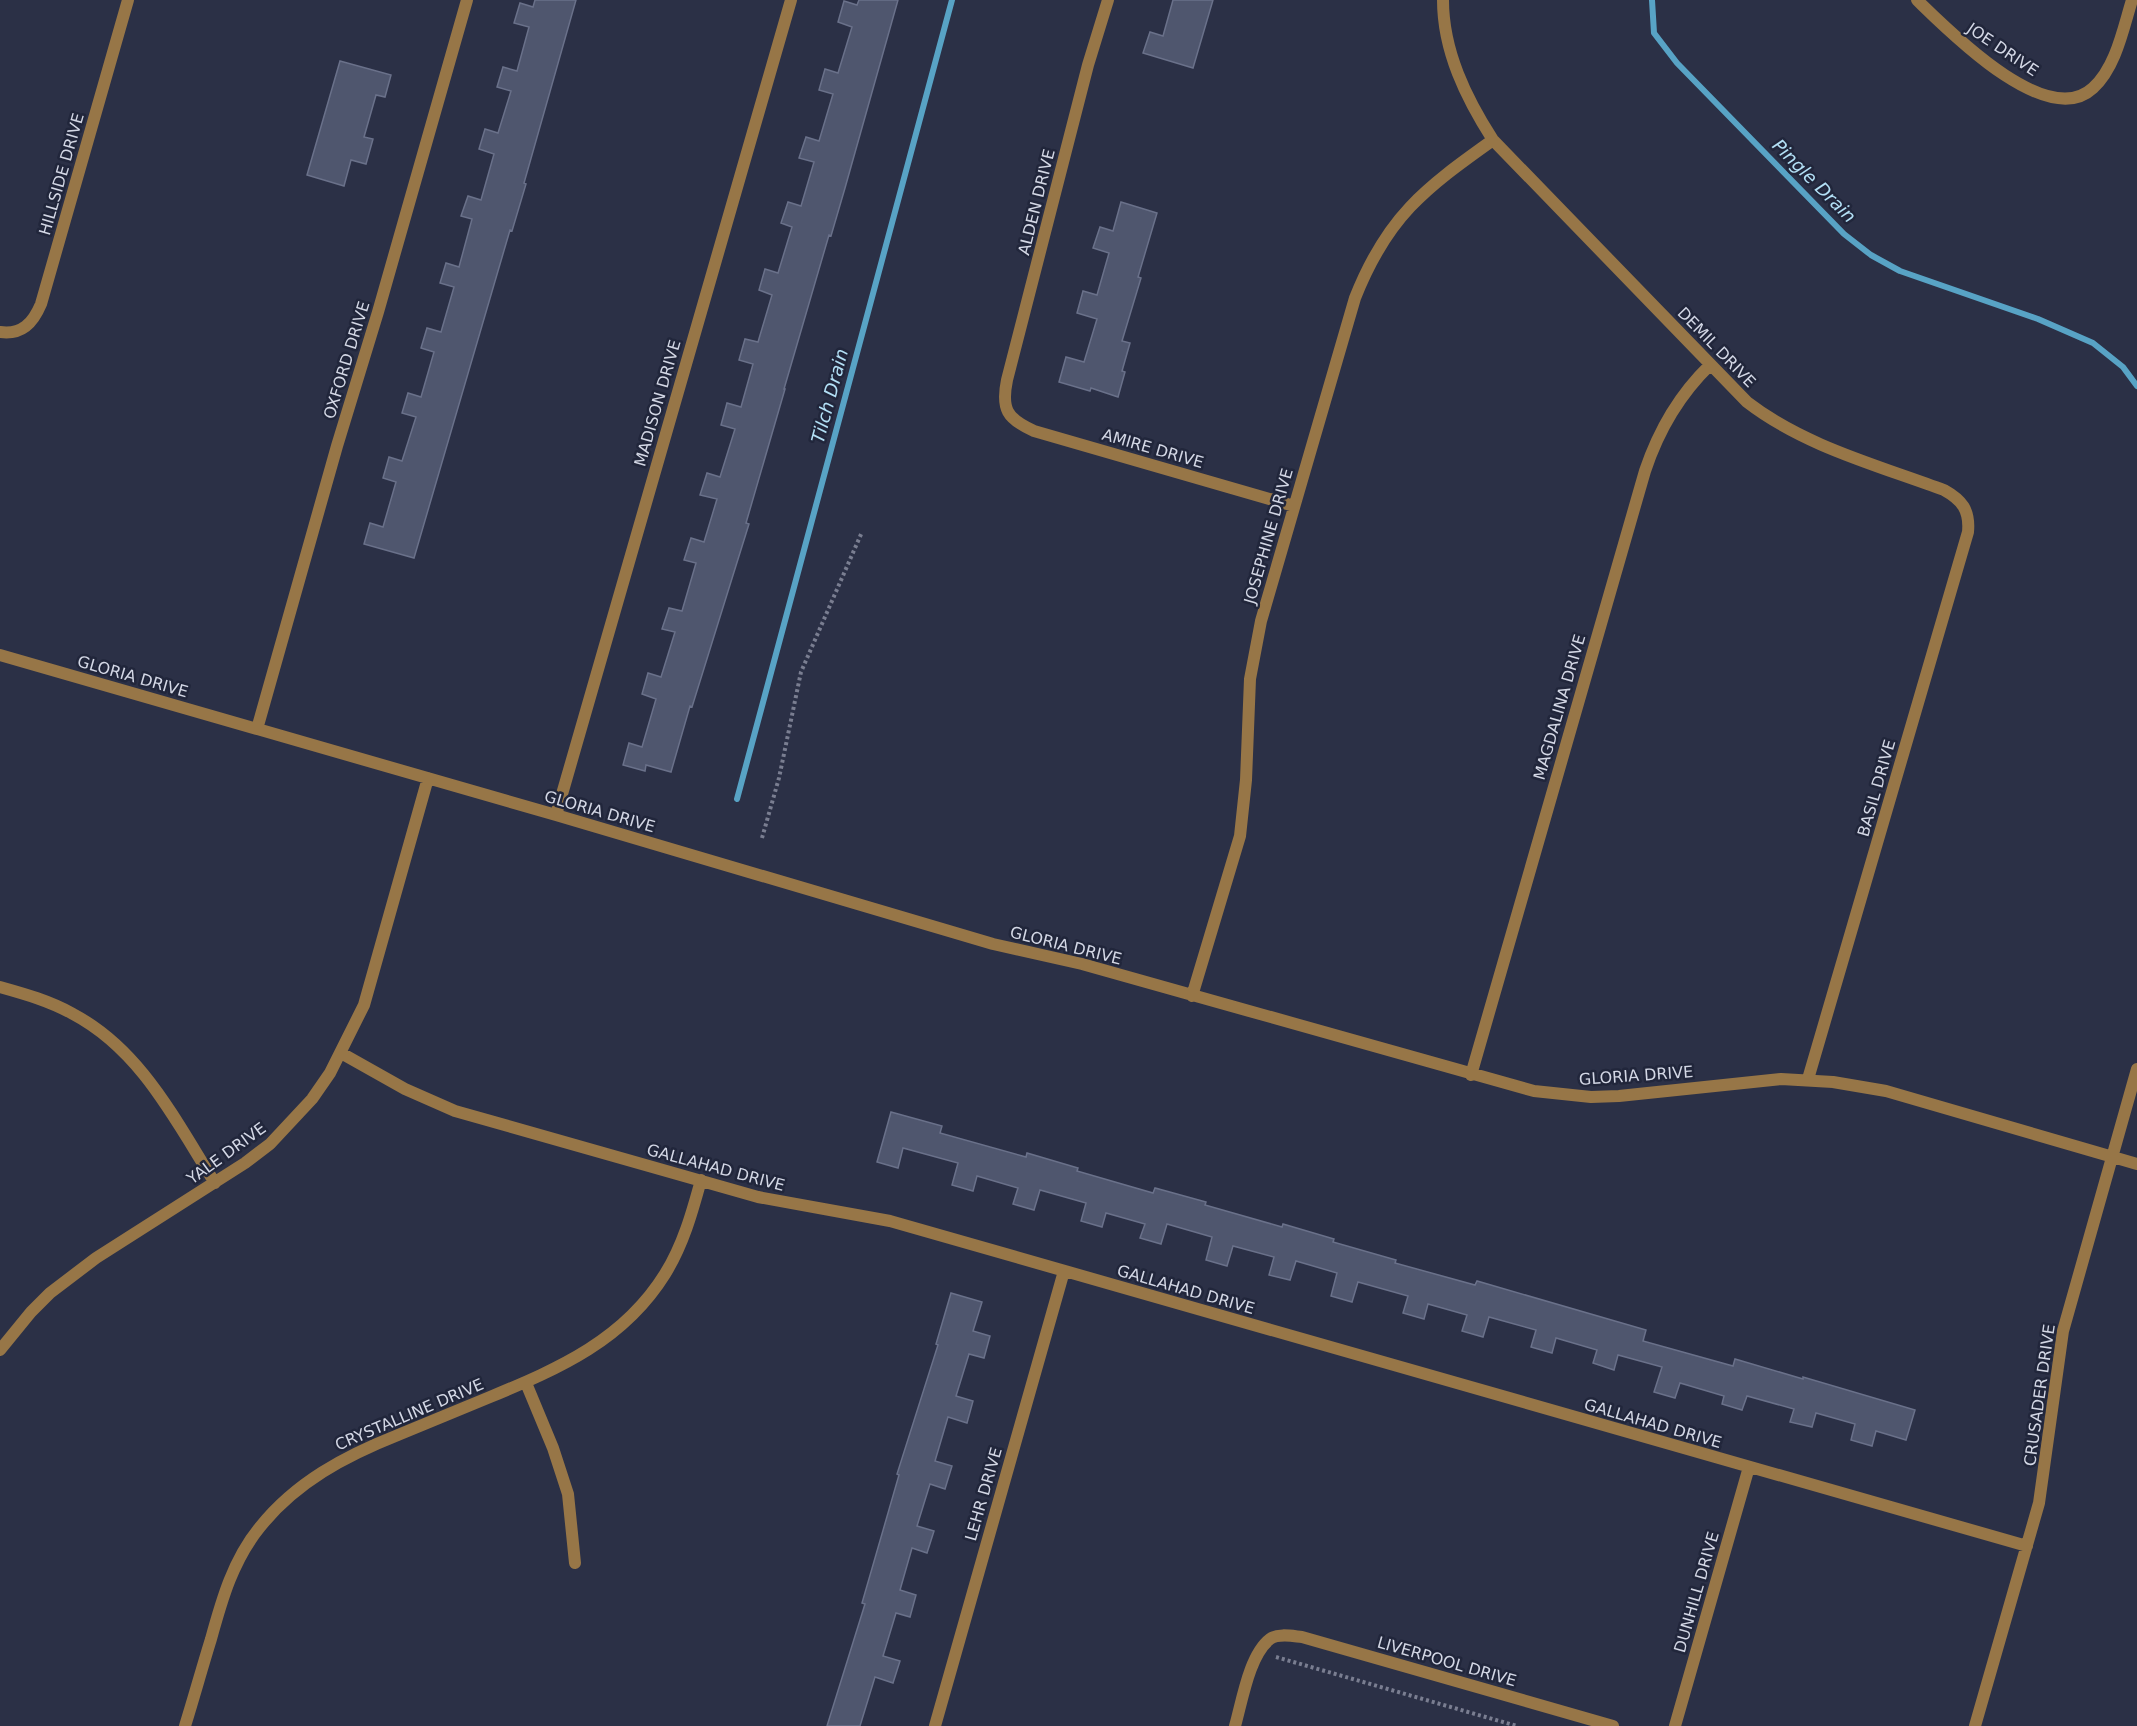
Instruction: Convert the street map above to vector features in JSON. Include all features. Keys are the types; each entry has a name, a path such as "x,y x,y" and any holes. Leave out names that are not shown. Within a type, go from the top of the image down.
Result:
{"street":[{"name":"HILLSIDE DRIVE","path":"0,332 18,332 29,325 36,316 128,0"},
{"name":"OXFORD DRIVE","path":"257,729 467,0"},
{"name":"MADISON DRIVE","path":"556,815 791,0"},
{"name":"ALDEN DRIVE","path":"1008,413 1004,396 1007,380 1088,65 1108,0"},
{"name":"DEMIL DRIVE","path":"1443,0 1447,36 1464,91 1493,141 1747,402 1767,417 1818,443 1944,489 1966,506"},
{"name":"JOE DRIVE","path":"1917,0 1978,57 2042,94 2070,99 2083,96 2104,76 2113,58 2132,0"},
{"name":"JOSEPHINE DRIVE","path":"1192,996 1240,836 1246,780 1250,679 1261,621 1355,298 1375,255 1409,207 1428,188 1493,141"},
{"name":"MAGDALINA DRIVE","path":"1471,1074 1653,445 1690,384 1710,365"},
{"name":"AMIRE DRIVE","path":"1008,413 1021,426 1034,431 1294,506"},
{"name":"BASIL DRIVE","path":"1808,1080 1968,531 1970,519 1966,506"},
{"name":"GLORIA DRIVE","path":"0,655 993,944 1082,964 1534,1091 1591,1097 1745,1082 1808,1080 1860,1085 2137,1164"},
{"name":"YALE DRIVE","path":"0,1350 31,1312 72,1275 215,1183 270,1144 312,1099 330,1073 364,1005 428,778"},
{"path":"0,987 47,1002 72,1013 112,1041 146,1076 215,1183"},
{"name":"GALLAHAD DRIVE","path":"341,1053 405,1089 455,1111 782,1203 890,1221 2027,1546"},
{"name":"CRUSADER DRIVE","path":"1975,1726 2027,1546 2044,1477 2063,1331 2137,1069"},
{"name":"CRYSTALLINE DRIVE","path":"185,1726 230,1578 243,1551 277,1507 299,1487 348,1456 526,1383 576,1359 601,1343 621,1327 653,1292 678,1249 687,1228 701,1180"},
{"name":"LEHR DRIVE","path":"935,1726 1064,1271"},
{"path":"526,1383 553,1448 568,1494 575,1563"},
{"name":"DUNHILL DRIVE","path":"1676,1726 1749,1467"},
{"name":"LIVERPOOL DRIVE","path":"1235,1726 1258,1652 1271,1638 1286,1635 1302,1637 1613,1726"}],"path":[{"path":"762,838 779,778 801,672 862,532"},
{"path":"1269,1655 1517,1726"}],"building":[{"path":"535,0 576,0 524,183 526,184 512,231 510,230 414,558 364,544 370,523 383,527 396,482 383,478 389,457 402,461 416,417 402,413 408,393 421,397 434,352 421,348 427,328 441,332 454,287 440,283 446,263 459,267 472,219 461,216 468,196 481,200 494,154 479,149 485,129 498,133 511,91 497,87 503,67 517,71 529,27 514,23 520,3 533,7"},
{"path":"859,0 898,0 831,236 829,235 784,389 746,523 749,524 671,772 646,765 645,771 623,765 629,743 642,747 656,699 642,694 648,673 661,677 675,632 662,629 669,608 682,611 696,563 684,560 691,538 704,542 717,499 700,495 707,473 720,477 735,429 721,425 727,403 741,407 753,364 739,360 745,339 758,342 772,295 759,290 765,269 778,273 792,227 781,223 788,202 801,206 814,162 799,158 806,137 819,141 833,94 819,90 825,69 838,73 852,27 838,22 844,1 857,5"},
{"path":"1173,0 1213,0 1193,68 1143,53 1150,32 1163,36"},
{"path":"340,61 391,75 385,97 376,95 364,137 373,139 366,164 351,160 344,186 307,175"},
{"path":"1121,202 1157,213 1122,341 1130,343 1118,397 1091,388 1090,391 1059,382 1066,357 1084,362 1097,319 1077,313 1083,291 1097,295 1109,253 1093,248 1100,227 1113,231"},
{"path":"891,1112 942,1126 940,1133 1026,1157 1027,1153 1078,1168 1077,1171 1153,1193 1155,1188 1206,1202 1205,1205 1334,1239 1333,1242 1396,1260 1395,1263 1475,1285 1477,1281 1646,1330 1643,1341 1733,1366 1735,1359 1915,1410 1906,1440 1876,1431 1872,1446 1851,1440 1855,1424 1816,1413 1812,1427 1790,1422 1794,1409 1747,1396 1742,1410 1722,1404 1724,1396 1680,1383 1675,1398 1654,1392 1662,1367 1618,1355 1614,1370 1593,1363 1597,1350 1556,1338 1552,1353 1531,1347 1536,1330 1489,1317 1483,1337 1462,1331 1467,1315 1428,1304 1424,1319 1403,1313 1408,1296 1358,1282 1352,1302 1331,1296 1337,1273 1296,1261 1290,1280 1269,1275 1274,1257 1233,1246 1227,1266 1206,1260 1212,1237 1167,1224 1161,1244 1140,1238 1145,1224 1106,1213 1102,1227 1081,1221 1086,1203 1040,1190 1034,1210 1013,1204 1018,1188 977,1176 973,1191 952,1185 958,1163 903,1148 898,1168 877,1162"},
{"path":"951,1293 982,1302 973,1331 990,1336 984,1358 969,1354 956,1396 973,1401 967,1423 948,1417 935,1461 952,1466 945,1489 930,1484 917,1526 934,1531 927,1553 912,1548 900,1590 916,1595 910,1617 896,1613 883,1656 900,1661 893,1683 875,1677 860,1726 827,1726 865,1604 862,1603 899,1475 897,1474 938,1345 936,1344"}],"waterway":[{"name":"Tilch Drain","path":"737,799 952,0"},
{"name":"Pingle Drain","path":"1652,0 1654,33 1677,63 1844,234 1871,255 1900,271 2038,319 2093,343 2123,367 2137,386"}]}
